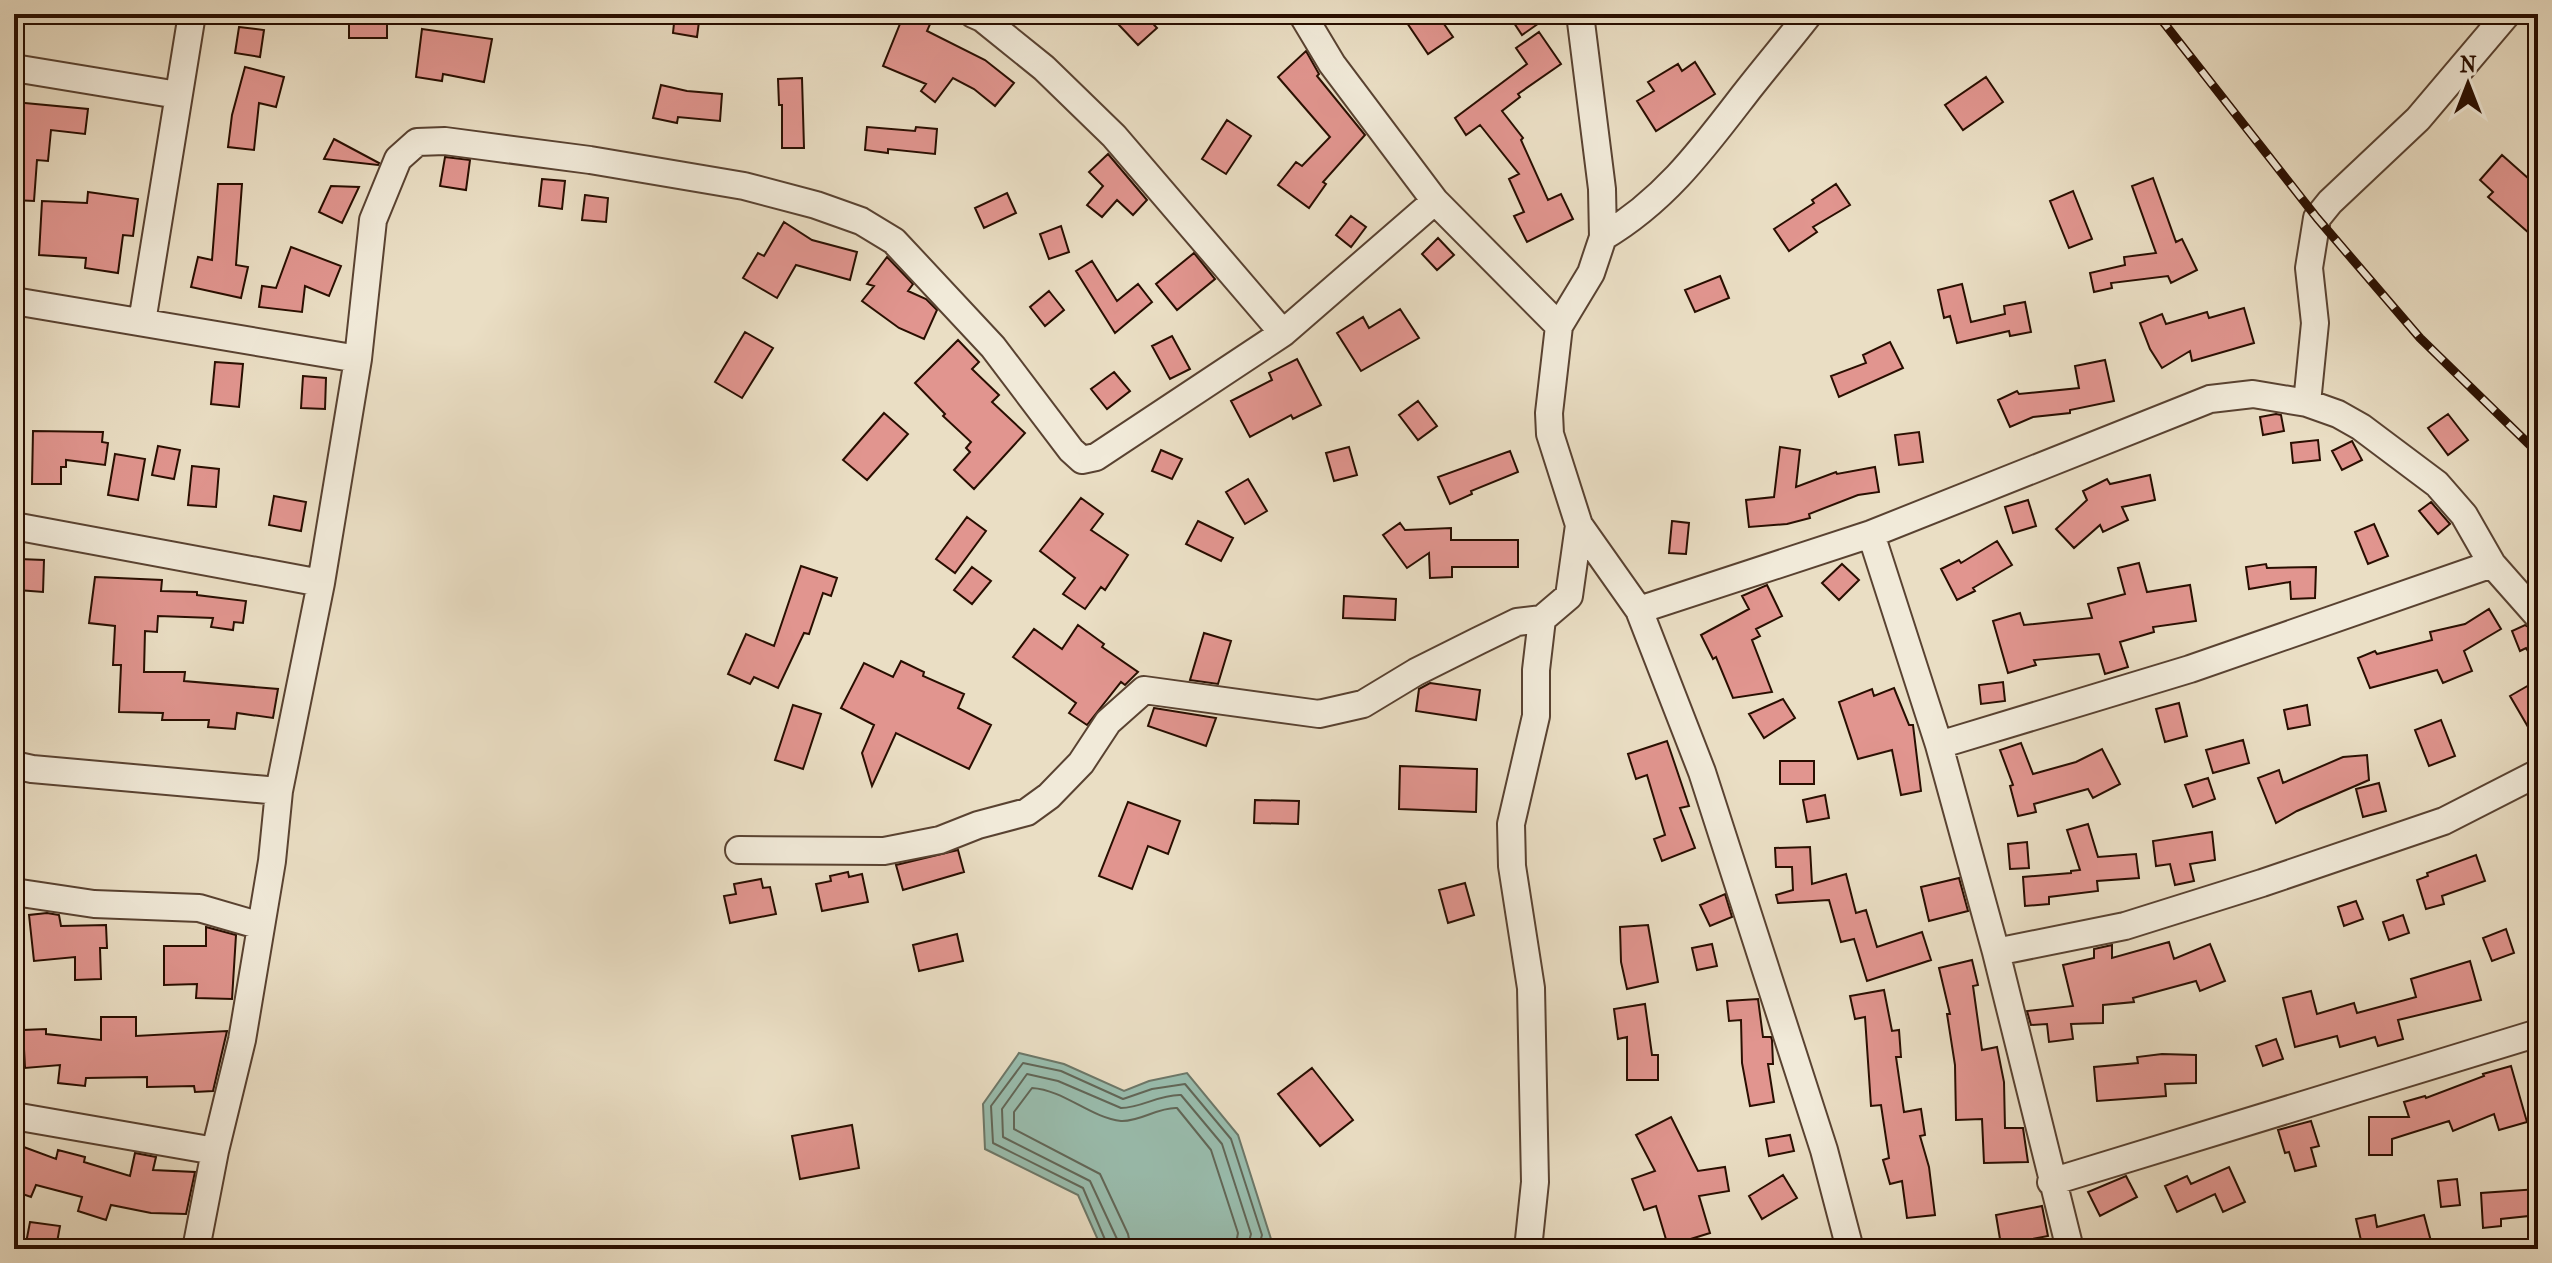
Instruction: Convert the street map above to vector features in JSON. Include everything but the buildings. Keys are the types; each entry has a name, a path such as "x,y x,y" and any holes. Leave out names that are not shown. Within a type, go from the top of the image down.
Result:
{"street":[{"path":"142,322 192,14"},
{"path":"973,14 1044,68 1114,136 1283,333"},
{"path":"1302,14 1332,64 1435,201 1559,326"},
{"path":"1580,14 1602,189 1603,237 1591,273 1559,326 1549,413 1550,434 1579,525 1639,610 1702,772 1824,1150 1850,1249"},
{"path":"1603,237 1632,220 1686,168 1809,14"},
{"path":"2307,403 2315,323 2309,268 2317,218 2418,119 2507,14"},
{"path":"14,68 178,95"},
{"path":"196,1249 215,1151 242,1040 272,861 279,791 321,583 358,359 373,220 398,159 417,142 445,141 590,160 744,186 816,205 861,221 894,241 993,347 1071,450 1082,460 1096,457 1283,333 1435,201"},
{"path":"14,301 358,359"},
{"path":"1639,610 1871,534 2210,399 2253,394 2307,403 2338,414 2361,427 2437,484 2464,515 2492,564 2538,616"},
{"path":"739,850 884,851 940,840 978,825 1027,812 1049,796 1081,763 1108,722 1144,690 1319,714 1363,704 1416,672 1491,634 1517,622 1542,619 1569,596 1579,525"},
{"path":"14,526 321,583"},
{"path":"1871,534 1939,745 1996,952 2070,1249"},
{"path":"1939,745 2190,669 2492,564"},
{"path":"1528,1249 1535,1182 1531,988 1512,866 1511,824 1536,716 1536,670 1542,619"},
{"path":"14,765 279,791"},
{"path":"1996,952 2125,926 2262,883 2444,821 2538,773"},
{"path":"14,892 94,904 199,908 261,926"},
{"path":"2051,1182 2538,1033"},
{"path":"14,1116 215,1151"}],"water":[{"path":"1019,1053 1064,1064 1124,1091 1149,1081 1187,1073 1238,1135 1271,1239 1263,1249 1102,1249 1078,1195 985,1149 983,1104"}],"railway":[{"path":"2157,14 2317,218 2420,338 2538,453"}]}
